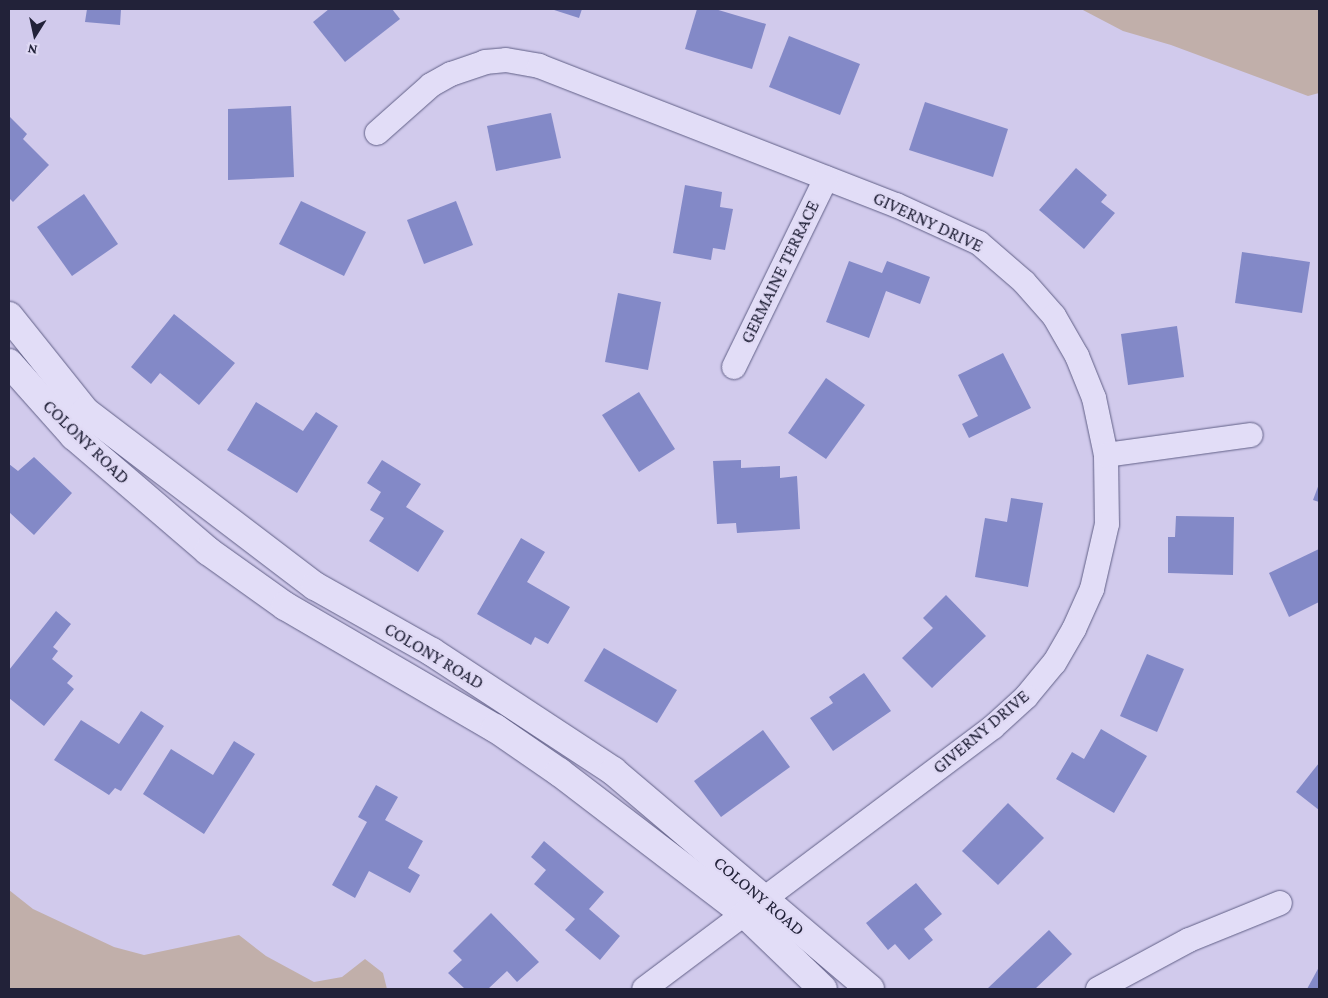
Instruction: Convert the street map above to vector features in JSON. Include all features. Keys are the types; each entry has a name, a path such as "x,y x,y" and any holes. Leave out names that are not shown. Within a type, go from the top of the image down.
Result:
{"main road":[{"name":"COLONY ROAD","path":"9,316 85,411 255,544 315,586 432,652 613,771 754,907 823,989"},
{"name":"COLONY ROAD","path":"10,368 74,436 208,551 285,606 519,744 870,989"}],"street":[{"name":"GIVERNY DRIVE","path":"377,133 431,84 452,74 486,62 517,61 539,66 826,178 979,243 1024,282 1054,316 1077,356 1094,398 1106,455 1108,501 1099,567 1074,630 1054,663 1026,697 993,727 644,989"},
{"name":"GERMAINE TERRACE","path":"734,367 826,178"},
{"path":"10,368 35,350"},
{"path":"1106,455 1250,435"},
{"path":"1098,989 1189,940 1280,903"}],"shaded area":[{"path":"1081,9 1319,9 1319,93 1308,96 1171,45 1123,31"},
{"path":"9,890 33,909 114,947 144,955 239,935 266,956 314,982 342,977 365,959 383,973 387,989 9,989"}],"building":[{"path":"87,9 121,9 120,25 85,22"},
{"path":"329,9 392,9 400,19 345,62 313,22"},
{"path":"551,9 582,9 579,18"},
{"path":"697,9 715,9 766,24 752,69 685,49"},
{"path":"789,36 860,64 840,115 769,87"},
{"path":"925,102 1008,129 993,177 909,150"},
{"path":"291,106 294,177 228,180 228,109"},
{"path":"551,113 561,158 496,171 487,126"},
{"path":"9,116 27,134 23,139 49,165 13,202 9,198"},
{"path":"1076,168 1107,195 1101,202 1115,213 1084,249 1039,210"},
{"path":"685,185 722,192 720,207 733,209 725,250 713,248 711,260 673,253"},
{"path":"84,194 118,244 72,276 37,227"},
{"path":"301,201 366,232 344,276 279,244"},
{"path":"456,201 473,245 424,264 407,220"},
{"path":"1242,252 1310,262 1302,313 1235,303"},
{"path":"849,261 882,273 887,261 930,277 920,304 886,291 869,338 826,322"},
{"path":"618,293 661,302 648,370 605,362"},
{"path":"174,314 235,363 199,405 160,373 151,384 131,367"},
{"path":"1177,326 1184,377 1128,385 1121,334"},
{"path":"1003,353 1031,408 969,438 962,424 978,416 958,375"},
{"path":"826,378 865,405 826,459 788,433"},
{"path":"639,392 675,449 639,472 602,415"},
{"path":"256,402 303,431 316,412 338,426 297,493 227,450"},
{"path":"34,457 72,493 34,535 9,512 9,464 18,471"},
{"path":"382,460 421,484 406,507 444,531 418,572 369,541 384,518 370,510 381,492 367,483"},
{"path":"741,460 741,468 780,466 780,478 797,476 800,529 737,533 736,523 717,524 713,461"},
{"path":"1319,484 1319,502 1313,500"},
{"path":"1011,498 1043,503 1028,587 975,577 985,518 1007,522"},
{"path":"1176,516 1234,517 1233,575 1168,573 1168,537 1175,537"},
{"path":"521,538 545,552 527,582 570,607 548,644 535,637 531,645 477,614"},
{"path":"1319,549 1319,602 1289,617 1269,573"},
{"path":"946,595 986,636 932,688 902,658 933,628 923,618"},
{"path":"56,611 71,624 53,647 58,651 52,659 73,676 67,683 74,689 44,726 9,698 9,670"},
{"path":"604,648 677,690 657,723 584,681"},
{"path":"1147,654 1184,669 1157,732 1120,716"},
{"path":"864,673 891,711 833,751 810,718 833,703 829,697"},
{"path":"141,711 164,726 121,791 115,788 109,795 54,760 81,720 119,744"},
{"path":"1101,729 1147,756 1114,813 1056,779 1072,752 1084,759"},
{"path":"763,730 790,767 721,817 694,781"},
{"path":"234,741 255,754 204,834 143,794 171,749 213,775"},
{"path":"1319,763 1319,810 1296,792"},
{"path":"376,785 398,797 385,820 423,841 408,868 420,875 410,893 369,871 355,898 332,885 367,822 358,817"},
{"path":"1008,803 1044,838 998,885 962,851"},
{"path":"544,841 604,892 589,909 620,936 600,960 565,930 575,919 534,884 546,870 531,857"},
{"path":"916,883 942,914 924,929 933,940 909,960 895,944 888,950 866,923"},
{"path":"491,913 539,962 517,982 507,971 488,989 465,989 448,973 462,960 453,951"},
{"path":"1049,930 1072,954 1035,989 987,989"},
{"path":"1319,967 1319,989 1307,989"}]}
